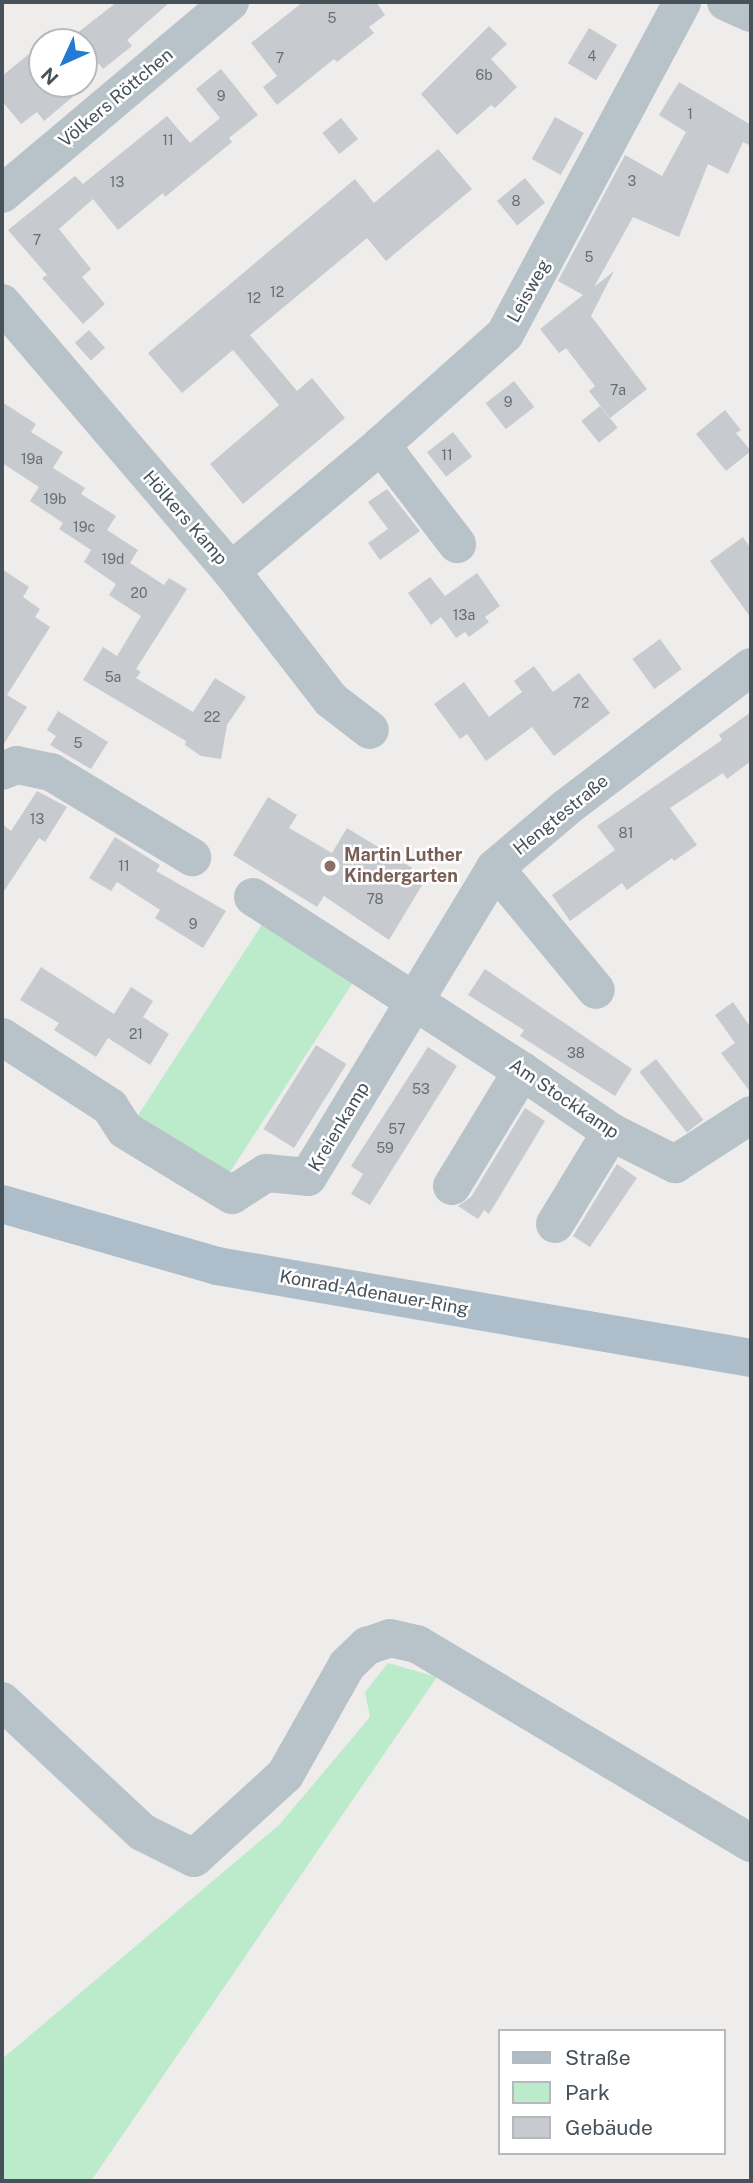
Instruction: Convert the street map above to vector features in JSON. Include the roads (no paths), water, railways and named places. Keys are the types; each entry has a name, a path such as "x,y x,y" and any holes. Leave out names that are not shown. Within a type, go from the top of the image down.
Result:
{"main road":[{"name":"Konrad-Adenauer-Ring","path":"2,1204 216,1266 751,1358"}],"street":[{"name":"Völkers Röttchen","path":"2,194 230,2"},
{"name":"Leisweg","path":"231,571 381,445 505,334 682,2"},
{"path":"726,2 751,13"},
{"name":"Hölkers Kamp","path":"3,307 231,571 331,700 370,730"},
{"path":"381,445 457,544"},
{"name":"Hengtestraße","path":"415,1002 495,868 567,807 751,667"},
{"path":"2,771 17,765 51,772 192,858"},
{"path":"495,868 596,990"},
{"path":"253,897 415,1002"},
{"name":"Kreienkamp","path":"2,1037 110,1107 125,1130 232,1195 266,1173 308,1177 415,1002"},
{"name":"Am Stockkamp","path":"415,1002 611,1132 675,1164 751,1115"},
{"path":"452,1186 522,1071"},
{"path":"555,1224 611,1132"},
{"path":"2,1701 142,1832 194,1858 285,1775 347,1665 367,1646 390,1638 417,1644 751,1843"}],"place":[{"name":"Martin Luther Kindergarten","path":"330,866"}]}
